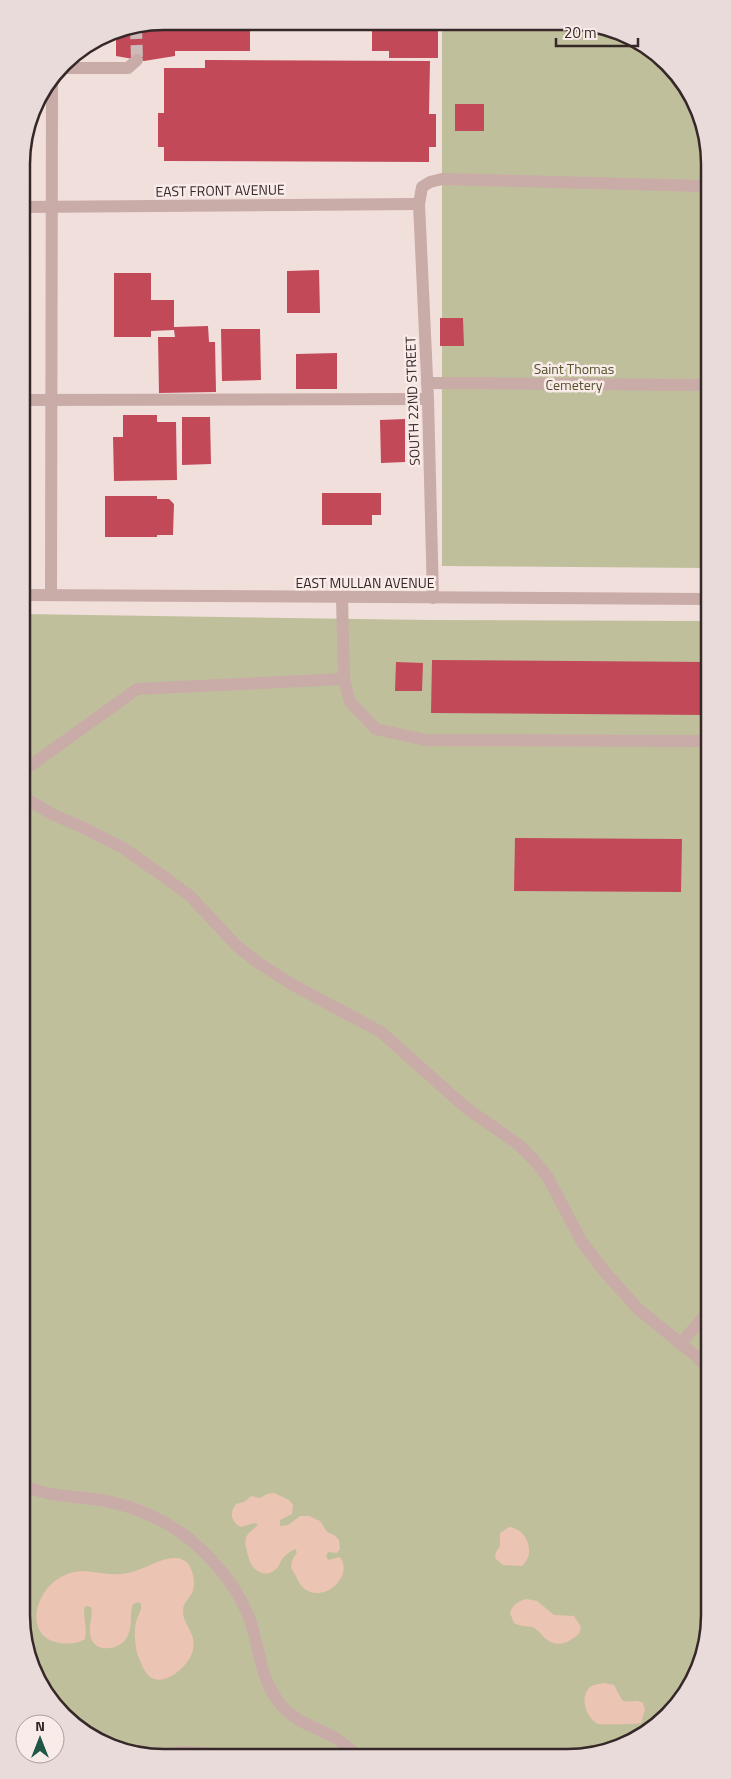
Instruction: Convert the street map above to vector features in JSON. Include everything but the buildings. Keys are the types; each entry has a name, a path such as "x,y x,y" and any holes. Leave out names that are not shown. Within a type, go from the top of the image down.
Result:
{"street":[{"path":"70,68 128,68 136,60"},
{"path":"51,595 52,91"},
{"path":"419,204 422,188 430,182 442,179 701,186"},
{"name":"EAST FRONT AVENUE","path":"30,207 419,204"},
{"name":"SOUTH 22ND STREET","path":"419,204 428,400 433,598"},
{"path":"427,383 701,385"},
{"path":"30,400 428,400"},
{"name":"EAST MULLAN AVENUE","path":"30,595 701,598"},
{"path":"342,597 344,680 350,702 376,729 425,740 701,741"},
{"path":"30,766 137,689 344,680"},
{"path":"30,801 52,814 122,848 166,878 190,896 216,921 236,945 257,962 293,985 381,1032 465,1107 519,1145 533,1158 547,1176 582,1242 604,1271 638,1309 701,1361"},
{"path":"680,1344 701,1319"},
{"path":"30,1488 54,1495 101,1500 125,1505 143,1511 177,1530 192,1542 230,1583 241,1600 250,1620 264,1677 281,1706 295,1718 336,1738 350,1749"}],"green space":[{"name":"Saint Thomas Cemetery","path":"442,30 576,30 610,37 641,53 662,69 683,97 691,113 700,147 701,568 442,566"},
{"path":"30,614 427,620 701,621 701,1624 694,1658 683,1682 668,1703 655,1716 626,1735 602,1744 567,1749 155,1749 121,1742 90,1726 69,1710 48,1682 35,1650 30,1615"}],"sand":[{"path":"274,1493 289,1500 293,1505 292,1514 280,1520 280,1526 288,1525 300,1516 309,1516 320,1521 327,1532 339,1540 340,1549 337,1553 328,1552 326,1556 328,1560 340,1557 343,1564 343,1572 340,1579 329,1590 313,1593 301,1585 291,1568 292,1561 297,1552 295,1549 283,1558 272,1572 260,1572 253,1567 245,1542 249,1533 258,1524 254,1523 241,1527 233,1520 232,1511 236,1504 244,1502 251,1496 260,1498"},
{"path":"509,1527 521,1532 528,1543 529,1555 522,1566 503,1565 495,1558 500,1546 500,1533"},
{"path":"172,1558 180,1559 189,1565 194,1582 193,1590 183,1610 183,1615 193,1639 193,1650 187,1662 176,1674 162,1680 149,1676 145,1671 137,1653 135,1638 136,1622 141,1606 138,1602 133,1604 128,1635 116,1647 104,1648 94,1643 90,1634 91,1607 85,1606 86,1635 82,1641 60,1643 49,1639 41,1633 37,1624 36,1614 39,1604 43,1594 58,1579 82,1571 112,1574 128,1573"},
{"path":"527,1599 537,1601 554,1615 574,1616 581,1627 579,1634 566,1642 556,1644 552,1643 534,1628 514,1623 510,1613 511,1610 516,1603"},
{"path":"605,1683 614,1685 622,1700 643,1703 645,1710 641,1723 598,1724 590,1717 585,1707 587,1691 592,1686"}],"tunnel":[{"path":"136,33 137,60"}]}
